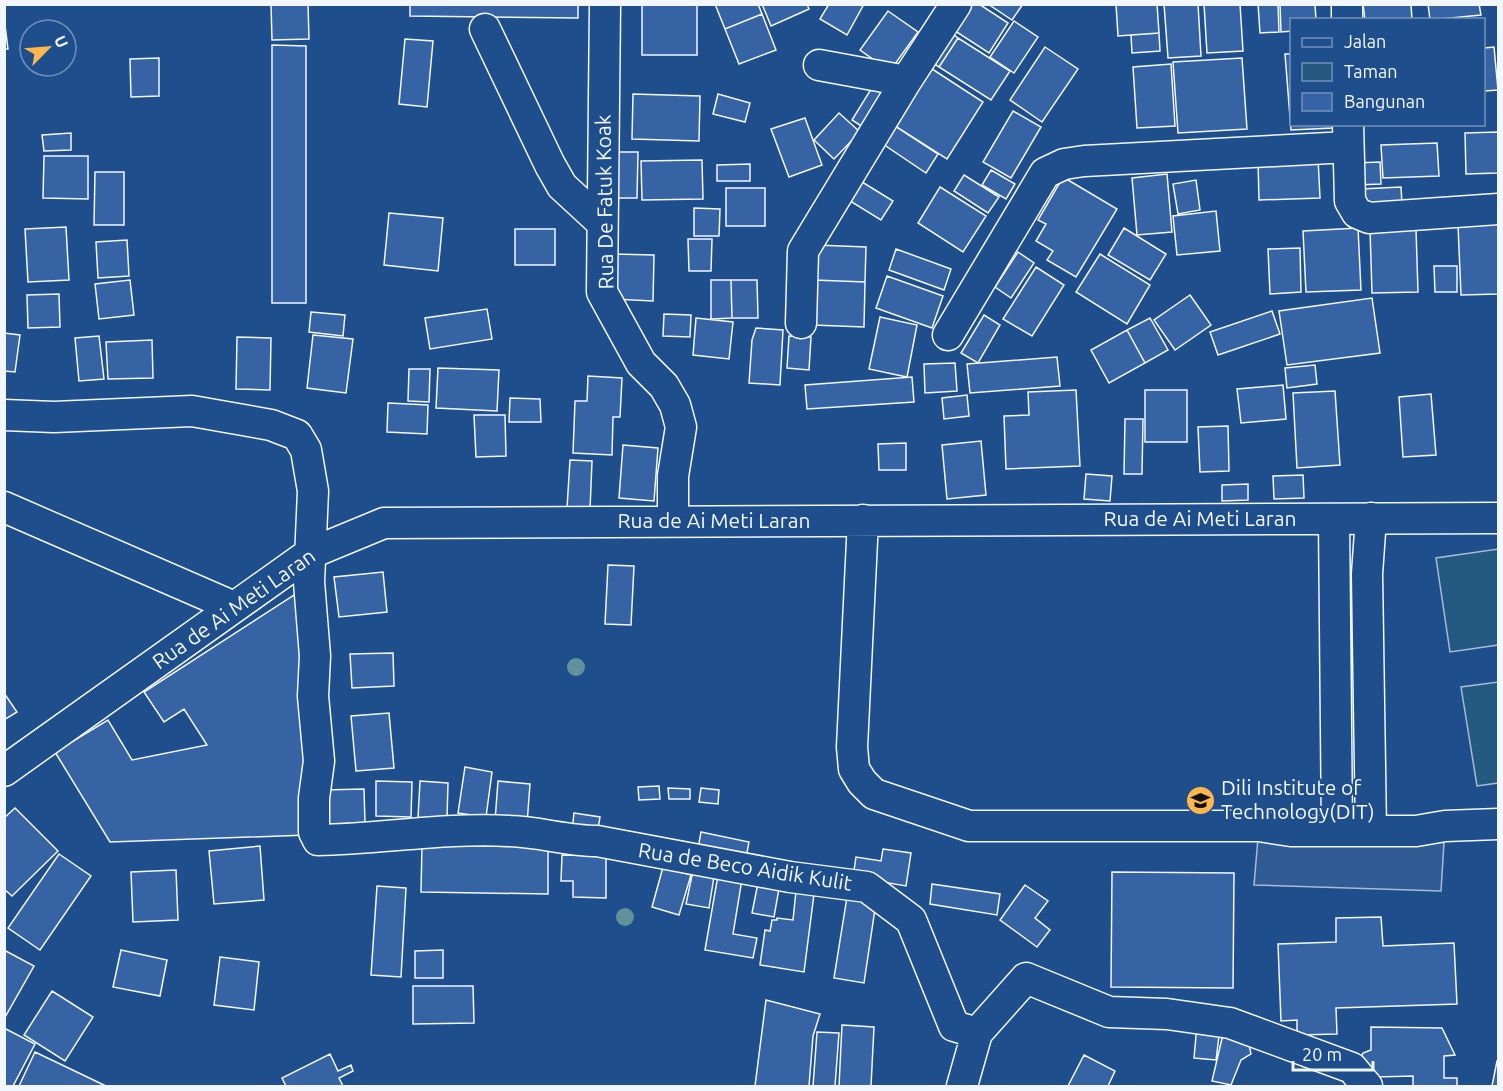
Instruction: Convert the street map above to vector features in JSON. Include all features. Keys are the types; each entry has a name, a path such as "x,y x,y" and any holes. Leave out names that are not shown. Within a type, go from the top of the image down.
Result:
{"street":[{"name":"Rua De Fatuk Koak","path":"605,4 602,292 641,363 664,386 675,405 681,427 673,476 674,521"},
{"path":"801,323 803,251 906,81 956,4"},
{"path":"485,29 562,186 602,222"},
{"path":"819,65 906,81"},
{"path":"948,334 1046,173 1064,164 1348,136 1350,201 1357,213 1369,218 1498,209"},
{"path":"4,415 54,417 192,411 271,425 297,435 306,450 313,491 309,554"},
{"path":"4,507 234,607"},
{"path":"1371,518 1367,574 1371,831"},
{"name":"Rua de Ai Meti Laran","path":"4,771 309,554 384,523 1498,518"},
{"path":"1334,519 1337,831"},
{"path":"862,520 852,747 854,769 862,782 874,794 969,826 1259,826 1291,831 1416,831 1445,826 1498,824"},
{"name":"Rua de Beco Aidik Kulit","path":"309,554 315,656 313,696 318,761 314,798 314,832 318,840 405,834 511,831 575,841 597,841 790,878 867,887 912,920 954,1026 977,1033"},
{"path":"962,1086 977,1033 1026,978 1108,1012 1167,1014 1230,1023 1352,1068 1367,1086"}],"green space":[{"path":"1498,549 1498,645 1450,652 1436,558"},
{"path":"1498,682 1498,783 1477,786 1461,687"}],"shaded area":[{"path":"1259,826 1445,826 1441,891 1254,885"}],"building":[{"path":"271,4 308,4 309,39 272,40"},
{"path":"410,4 578,4 578,18 410,16"},
{"path":"642,4 697,4 697,55 642,55"},
{"path":"715,4 758,4 762,14 725,29"},
{"path":"762,4 807,4 809,9 771,26"},
{"path":"829,4 864,4 847,35 820,19"},
{"path":"963,4 979,4 1008,23 989,53 949,27"},
{"path":"988,4 1023,4 1012,20"},
{"path":"1116,4 1157,4 1159,33 1118,36"},
{"path":"1164,4 1198,4 1201,56 1168,58"},
{"path":"1204,4 1240,4 1243,51 1207,53"},
{"path":"1258,4 1278,4 1279,32 1260,33"},
{"path":"1280,4 1315,4 1316,18 1290,18 1290,31 1281,32"},
{"path":"1363,4 1411,4 1412,18 1365,18"},
{"path":"1428,4 1479,4 1481,15 1450,18 1430,18"},
{"path":"888,11 918,32 890,71 860,50"},
{"path":"762,14 776,50 739,64 725,29"},
{"path":"4,17 8,49 4,49"},
{"path":"1014,21 1038,37 1014,73 990,57"},
{"path":"944,28 958,38 939,67 925,58"},
{"path":"1159,33 1160,51 1132,53 1131,35"},
{"path":"958,38 1010,71 991,100 939,67"},
{"path":"405,39 433,41 427,107 399,104"},
{"path":"272,45 306,46 306,303 272,303"},
{"path":"1045,47 1078,69 1042,122 1010,100"},
{"path":"1494,47 1498,90 1485,91 1485,48"},
{"path":"1285,54 1290,54 1290,117"},
{"path":"159,58 159,96 131,97 130,59"},
{"path":"1242,58 1247,129 1178,133 1173,62"},
{"path":"1171,64 1175,126 1137,128 1133,67"},
{"path":"929,67 983,102 947,159 892,124"},
{"path":"876,81 893,92 869,131 852,120"},
{"path":"633,94 700,96 699,141 632,139"},
{"path":"718,94 750,103 745,122 713,114"},
{"path":"1013,111 1041,127 1011,178 983,162"},
{"path":"839,113 860,132 834,159 814,140"},
{"path":"805,118 822,165 789,177 771,129"},
{"path":"892,124 938,154 926,173 880,142"},
{"path":"1291,126 1332,126 1333,128 1291,130"},
{"path":"1498,132 1498,173 1466,174 1465,133"},
{"path":"71,133 71,150 44,151 42,135"},
{"path":"1437,143 1439,176 1383,178 1381,145"},
{"path":"610,152 638,152 637,198 610,198"},
{"path":"44,156 88,156 88,199 43,198"},
{"path":"1318,158 1320,198 1259,200 1258,161"},
{"path":"702,160 703,199 642,200 641,161"},
{"path":"1380,162 1381,184 1356,185 1355,163"},
{"path":"750,164 750,181 717,181 717,165"},
{"path":"991,170 1015,184 1006,199 982,185"},
{"path":"95,172 124,172 124,225 94,225"},
{"path":"1167,174 1172,232 1137,235 1132,178"},
{"path":"964,175 999,197 988,213 954,191"},
{"path":"854,177 893,201 881,220 842,196"},
{"path":"1063,177 1117,209 1076,277 1047,260 1053,251 1036,241 1046,224 1038,220"},
{"path":"1196,180 1200,210 1178,214 1173,184"},
{"path":"940,187 986,216 963,252 918,223"},
{"path":"1401,187 1402,204 1362,207 1361,189"},
{"path":"726,188 765,188 765,226 726,226"},
{"path":"694,208 720,209 719,236 694,236"},
{"path":"1216,211 1220,251 1177,255 1173,216"},
{"path":"389,213 443,218 438,271 384,265"},
{"path":"1498,223 1498,294 1461,295 1458,225"},
{"path":"66,227 69,280 28,282 25,229"},
{"path":"1124,228 1166,254 1150,280 1108,255"},
{"path":"1358,228 1361,290 1306,292 1303,231"},
{"path":"515,229 555,229 555,265 515,265"},
{"path":"1370,229 1416,229 1418,292 1372,293"},
{"path":"688,239 712,239 711,271 689,271"},
{"path":"127,240 129,276 98,278 96,242"},
{"path":"816,245 866,247 865,282 814,280"},
{"path":"1300,248 1301,292 1270,294 1268,249"},
{"path":"896,249 951,269 944,290 889,270"},
{"path":"1018,252 1034,263 1011,298 995,287"},
{"path":"613,254 654,255 653,301 613,299"},
{"path":"1100,254 1150,285 1127,324 1076,292"},
{"path":"1434,266 1457,266 1457,292 1435,292"},
{"path":"1036,267 1064,285 1032,336 1003,319"},
{"path":"887,276 943,296 932,328 876,308"},
{"path":"130,280 134,315 99,319 95,284"},
{"path":"711,280 731,280 732,318 711,319"},
{"path":"731,280 757,280 758,318 732,318"},
{"path":"814,280 865,282 864,327 813,325"},
{"path":"59,294 60,327 28,328 27,295"},
{"path":"1190,295 1211,325 1175,350 1154,320"},
{"path":"1372,298 1380,353 1287,365 1279,311"},
{"path":"487,309 492,339 430,349 425,318"},
{"path":"1272,311 1280,334 1218,355 1210,332"},
{"path":"311,312 345,315 343,336 309,332"},
{"path":"664,314 691,315 690,337 663,336"},
{"path":"984,315 1000,325 978,363 961,353"},
{"path":"880,317 917,325 907,377 869,369"},
{"path":"696,318 733,322 729,359 693,355"},
{"path":"1150,318 1168,350 1145,363 1127,330"},
{"path":"756,328 783,330 780,385 749,383 752,340"},
{"path":"1127,330 1145,363 1109,383 1091,350"},
{"path":"4,333 20,335 15,372 4,371"},
{"path":"313,335 353,339 346,393 307,388"},
{"path":"99,336 104,379 79,381 75,338"},
{"path":"789,336 811,337 809,370 787,368"},
{"path":"237,337 271,338 270,390 236,389"},
{"path":"152,340 153,378 108,379 106,342"},
{"path":"1057,357 1060,386 970,393 967,364"},
{"path":"955,363 957,391 925,393 924,364"},
{"path":"1315,365 1317,384 1287,388 1285,368"},
{"path":"438,368 499,370 497,411 436,408"},
{"path":"409,369 430,369 429,402 408,401"},
{"path":"588,376 622,378 620,417 613,417 612,455 573,453 575,401 587,401"},
{"path":"912,377 914,402 807,409 805,385"},
{"path":"1283,385 1286,419 1241,423 1237,389"},
{"path":"1076,390 1080,466 1006,469 1004,416 1029,415 1028,392"},
{"path":"1145,390 1187,390 1187,442 1145,442"},
{"path":"1335,391 1340,465 1297,468 1293,393"},
{"path":"1431,394 1436,455 1403,457 1399,397"},
{"path":"967,395 969,416 944,419 942,398"},
{"path":"510,398 540,399 541,422 509,422"},
{"path":"388,403 428,405 427,434 387,432"},
{"path":"474,415 505,415 506,456 476,457"},
{"path":"1125,419 1143,419 1142,474 1124,474"},
{"path":"1228,426 1229,471 1200,472 1198,427"},
{"path":"981,441 986,495 947,499 942,445"},
{"path":"906,443 906,470 879,470 878,444"},
{"path":"623,445 658,448 654,501 619,498"},
{"path":"570,460 592,461 590,510 567,508"},
{"path":"1086,474 1112,476 1110,501 1084,499"},
{"path":"1303,475 1304,498 1274,499 1273,476"},
{"path":"1248,484 1248,500 1222,501 1222,485"},
{"path":"608,565 634,566 631,625 605,624"},
{"path":"383,572 387,612 339,617 334,577"},
{"path":"297,593 307,835 110,842 55,752 108,720 132,760 207,745 184,709 164,722 144,692"},
{"path":"393,653 394,686 352,688 350,654"},
{"path":"4,693 17,712 4,720"},
{"path":"389,713 394,768 356,771 351,716"},
{"path":"465,767 492,772 486,817 458,813"},
{"path":"376,781 412,782 411,817 376,816"},
{"path":"420,781 448,783 447,819 418,818"},
{"path":"498,781 530,784 527,824 495,821"},
{"path":"659,786 660,799 639,800 638,787"},
{"path":"668,788 690,789 690,799 669,799"},
{"path":"701,788 719,790 718,804 699,802"},
{"path":"364,789 365,823 325,824 323,790"},
{"path":"15,808 58,851 12,896 4,889 4,818"},
{"path":"574,813 600,817 597,835 572,831"},
{"path":"701,832 749,842 745,863 697,854"},
{"path":"422,845 548,847 548,894 421,892"},
{"path":"260,846 264,900 214,904 209,851"},
{"path":"883,849 911,853 906,886 853,877 856,857 881,861"},
{"path":"59,854 91,876 40,950 8,928"},
{"path":"562,855 606,856 606,898 573,897 573,881 561,881"},
{"path":"694,866 715,870 709,908 686,904"},
{"path":"663,867 691,875 679,915 652,907"},
{"path":"176,870 178,920 133,922 131,872"},
{"path":"1112,872 1234,873 1233,988 1111,987"},
{"path":"718,875 742,879 733,934 757,938 753,958 705,950"},
{"path":"759,878 780,883 774,917 752,913"},
{"path":"932,884 1000,894 997,915 930,904"},
{"path":"1025,885 1048,901 1035,918 1050,930 1037,947 1000,920"},
{"path":"377,886 406,888 401,977 371,975"},
{"path":"796,891 814,894 804,972 760,965 765,930 770,931 772,920 777,920 777,918 793,920"},
{"path":"847,897 876,902 864,983 834,978"},
{"path":"1381,917 1383,946 1454,943 1457,1004 1336,1008 1337,1034 1297,1035 1297,1020 1281,1021 1278,944 1336,942 1336,918"},
{"path":"4,950 34,966 4,1019"},
{"path":"121,950 167,960 160,996 113,987"},
{"path":"443,950 443,978 415,978 415,951"},
{"path":"220,957 259,962 254,1010 214,1005"},
{"path":"413,986 473,986 474,1023 413,1024"},
{"path":"52,991 93,1017 65,1061 24,1035"},
{"path":"766,1000 820,1014 813,1036 809,1086 755,1086"},
{"path":"842,1025 874,1027 871,1086 839,1086"},
{"path":"1197,1025 1220,1028 1216,1060 1194,1058"},
{"path":"1371,1027 1442,1028 1455,1055 1444,1056 1444,1078 1457,1078 1457,1086 1413,1086 1413,1076 1376,1077 1359,1062 1363,1053 1371,1050"},
{"path":"4,1028 35,1044 13,1086 4,1086"},
{"path":"1224,1030 1247,1035 1251,1054 1241,1060 1231,1085 1212,1081"},
{"path":"817,1032 839,1033 835,1086 813,1086"},
{"path":"35,1052 106,1086 19,1086"},
{"path":"330,1054 338,1071 351,1065 353,1071 339,1078 343,1086 286,1086 282,1078"},
{"path":"1084,1055 1115,1071 1108,1086 1068,1086"},
{"path":"1497,1061 1498,1086 1492,1086"}],"place":[{"name":"Dili Institute of Technology(DIT)","path":"1200,800"}]}
